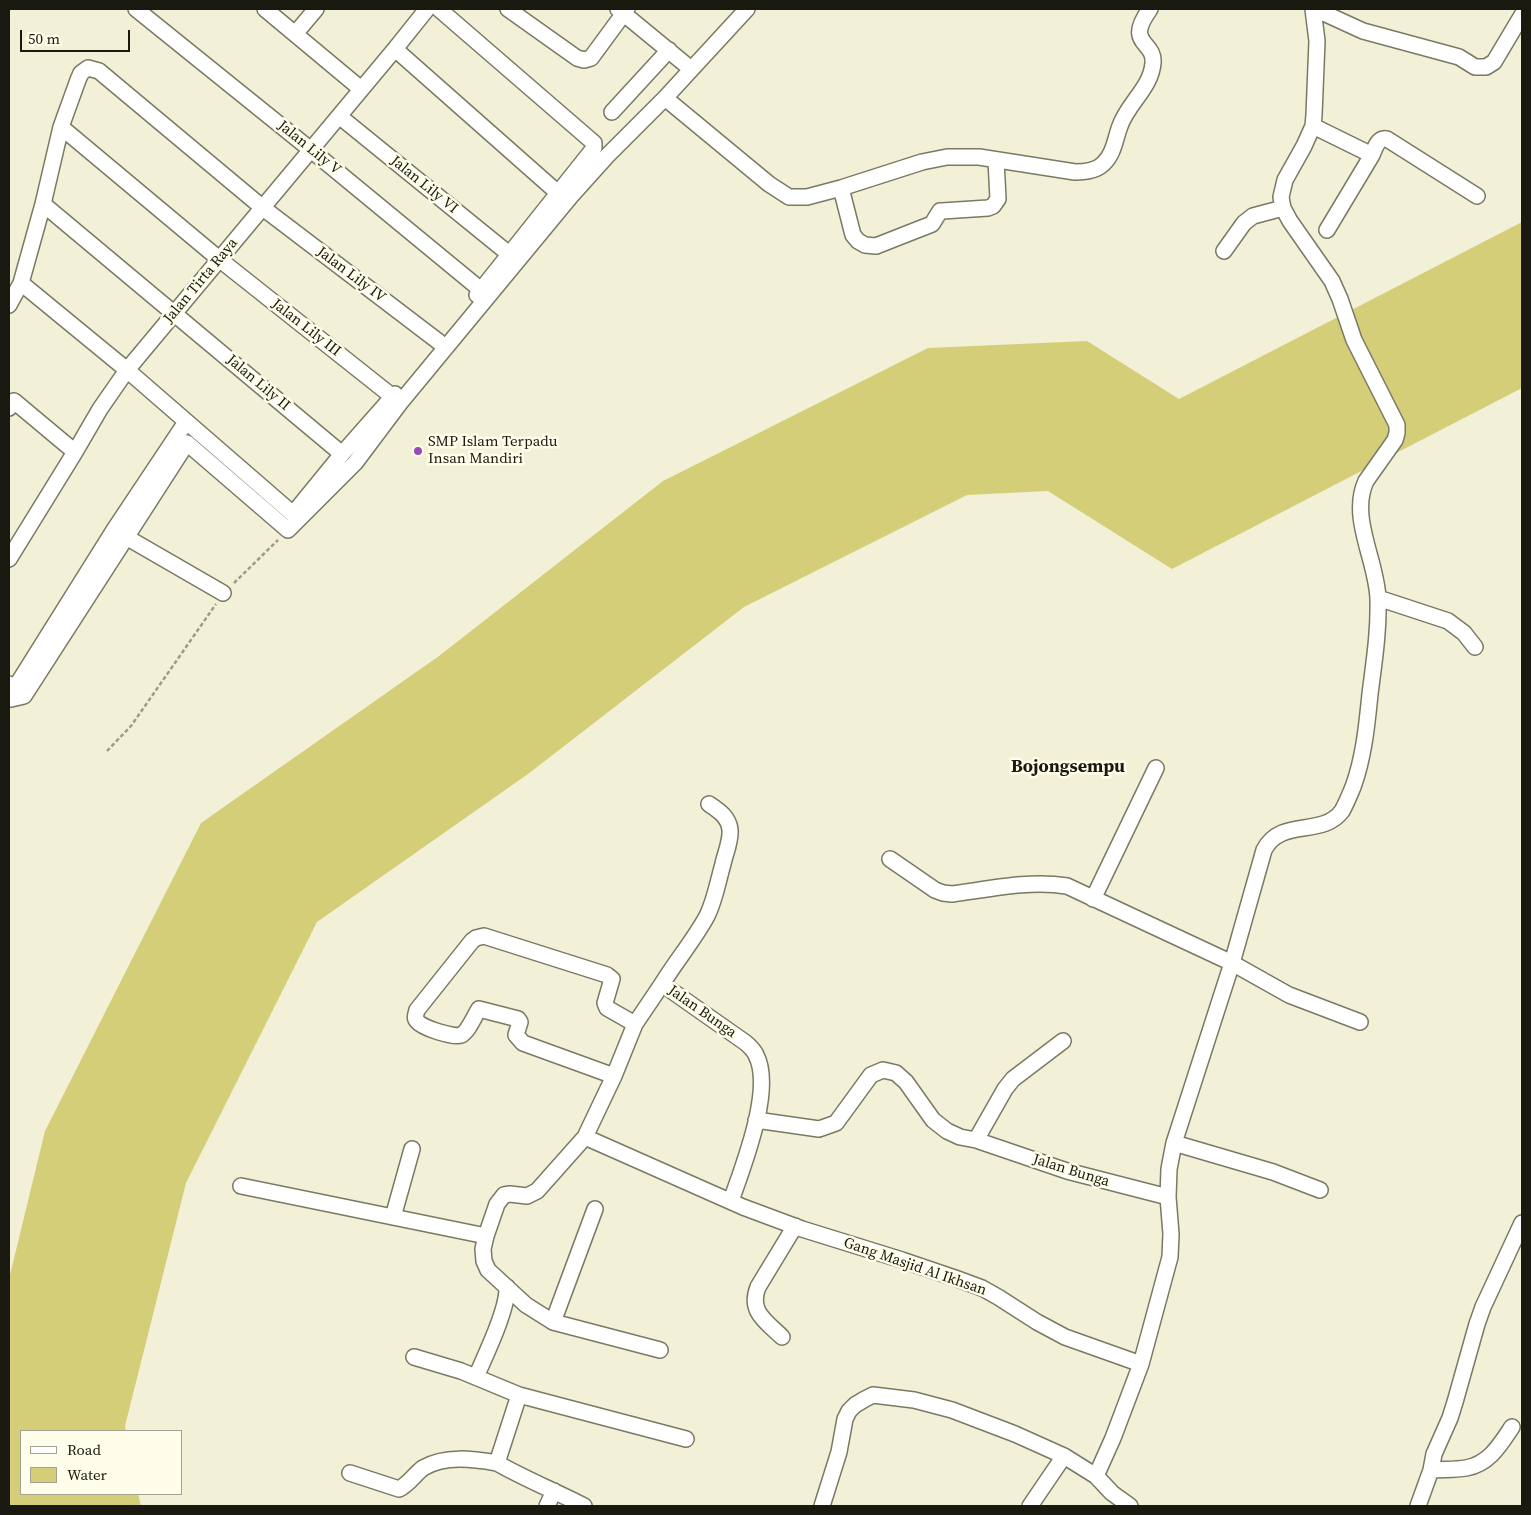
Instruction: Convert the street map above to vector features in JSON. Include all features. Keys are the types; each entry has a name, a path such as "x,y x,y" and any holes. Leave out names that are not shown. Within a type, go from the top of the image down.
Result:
{"street":[{"name":"Jalan Lily V","path":"136,9 481,290"},
{"path":"266,9 361,89"},
{"path":"295,34 316,9"},
{"name":"Jalan Tirta Raya","path":"9,559 100,409 127,370 427,9"},
{"path":"21,283 127,370 293,514 439,342 594,148 594,143 439,9"},
{"path":"508,9 577,58 584,60 591,58 623,10 691,69"},
{"path":"9,698 24,696 187,443 288,530 355,462 400,403 567,201 607,156 665,98 747,9"},
{"path":"665,98 770,184 789,197 807,197 922,162 947,157 968,156 1086,172 1102,166 1108,159 1127,110 1146,86 1154,60 1141,39 1140,33 1142,20 1150,9"},
{"path":"1096,1476 1113,1438 1141,1364 1170,1257 1171,1234 1168,1197 1169,1169 1174,1143 1232,964 1264,850 1274,836 1284,831 1328,822 1341,811 1353,786 1365,740 1378,630 1378,598 1376,574 1360,514 1361,498 1366,481 1395,440 1397,425 1354,340 1332,281 1283,208 1281,197 1285,180 1313,126 1317,41 1314,9 1363,31 1459,57 1475,67 1486,67 1494,62 1522,15"},
{"path":"395,49 558,193"},
{"path":"612,112 669,50"},
{"name":"Jalan Lily IV","path":"61,127 81,73 88,68 95,70 263,208 439,342"},
{"name":"Jalan Lily VI","path":"339,116 509,254"},
{"path":"1313,126 1372,154"},
{"path":"9,305 21,283 43,204 61,127"},
{"name":"Jalan Lily III","path":"61,127 219,259 393,396"},
{"path":"1327,230 1379,140 1382,138 1387,138 1477,196"},
{"path":"841,188 853,235 865,245 876,246 932,224 942,210 988,208 993,206 998,199 996,160"},
{"name":"Jalan Lily II","path":"43,204 342,454"},
{"path":"1224,251 1244,223 1253,216 1283,208"},
{"path":"10,402 75,452"},
{"path":"9,684 15,688 114,530 186,422"},
{"path":"126,537 223,593"},
{"path":"1378,598 1448,621 1464,633 1475,648"},
{"path":"1093,899 1156,768"},
{"name":"Jalan Bunga","path":"709,804 722,813 730,829 729,840 714,898 700,928 662,984 746,1043 756,1054 761,1069 762,1086 756,1120 731,1201"},
{"path":"890,859 935,890 943,893 952,894 1016,886 1052,884 1067,886 1232,964 1289,995 1360,1022"},
{"path":"614,1076 523,1043 516,1035 520,1022 518,1019 479,1008 465,1032 454,1036 424,1026 416,1021 417,1010 472,941 484,936 607,975 612,979 605,1003 607,1008 635,1024"},
{"path":"660,1350 554,1322 526,1305 488,1270 484,1262 483,1249 500,1198 510,1194 527,1196 537,1191 585,1137 614,1076 635,1024 662,984"},
{"path":"976,1140 1013,1079 1062,1041"},
{"name":"Jalan Bunga","path":"756,1120 819,1129 836,1123 871,1075 883,1070 896,1073 906,1082 934,1120 947,1131 960,1137 976,1140 1067,1172 1168,1197"},
{"name":"Gang Masjid Al Ikhsan","path":"585,1137 731,1201 794,1226 964,1281 998,1297 1036,1322 1065,1337 1141,1364"},
{"path":"1174,1143 1273,1172 1320,1190"},
{"path":"392,1217 412,1149"},
{"path":"241,1186 486,1236"},
{"path":"554,1322 595,1209"},
{"path":"1418,1506 1431,1470 1434,1454 1450,1418 1483,1307 1522,1223"},
{"path":"782,1337 757,1312 755,1298 758,1287 794,1226"},
{"path":"476,1377 502,1314 507,1294 506,1287"},
{"path":"414,1356 461,1371 519,1395 686,1439"},
{"path":"497,1463 519,1395"},
{"path":"822,1506 839,1452 845,1418 855,1405 873,1395 914,1400 952,1410 1015,1434 1064,1456 1096,1476 1112,1493 1130,1506"},
{"path":"1431,1470 1466,1468 1485,1461 1496,1450 1512,1427"},
{"path":"1030,1506 1064,1456"},
{"path":"350,1474 399,1489 432,1463 472,1459 497,1463 527,1480 584,1506"},
{"path":"547,1506 554,1491"}],"path":[{"path":"107,751 131,726 223,593 288,530"}],"water":[{"path":"1522,222 1522,388 1172,569 1048,491 967,495 744,607 528,774 317,922 186,1183 125,1426 126,1430 20,1430 20,1495 138,1495 141,1506 9,1506 9,1279 45,1131 201,823 439,656 663,481 928,348 1087,341 1179,399"}],"place":[{"name":"SMP Islam Terpadu Insan Mandiri","path":"418,451"}],"district":[{"name":"Bojongsempu","path":"1068,767"}]}
